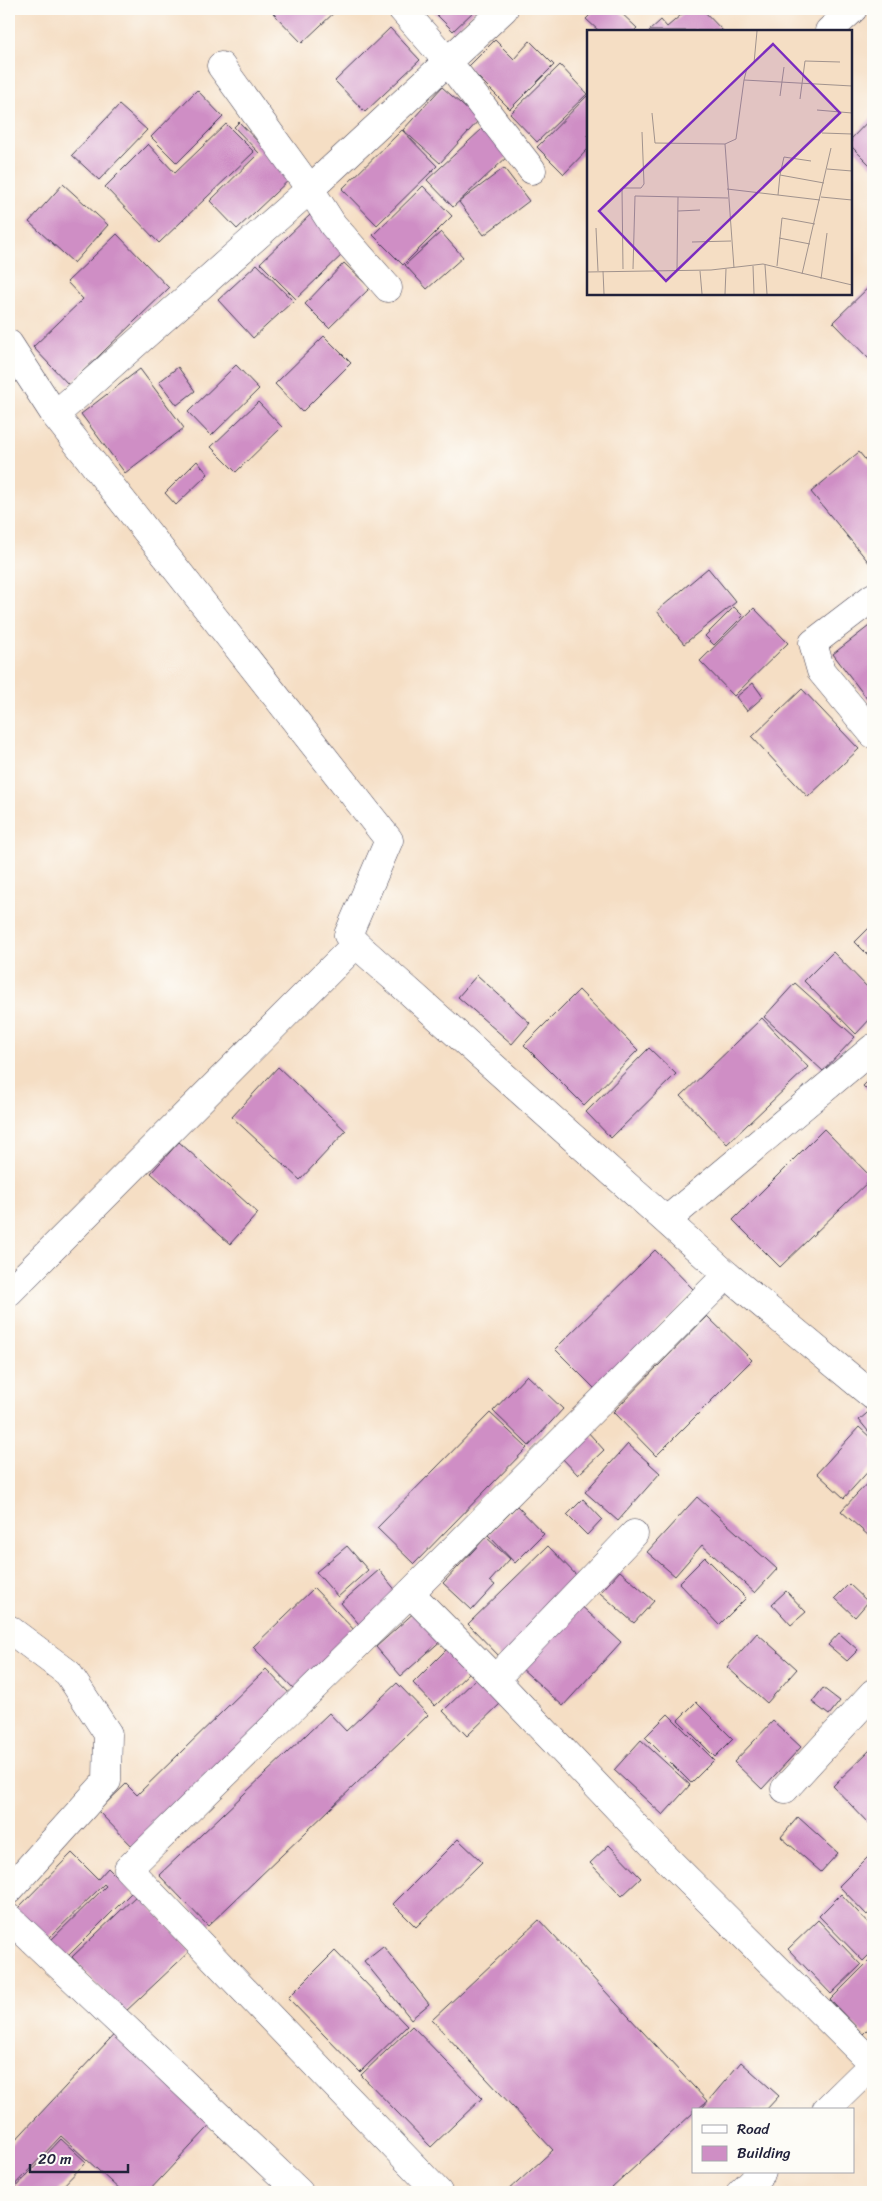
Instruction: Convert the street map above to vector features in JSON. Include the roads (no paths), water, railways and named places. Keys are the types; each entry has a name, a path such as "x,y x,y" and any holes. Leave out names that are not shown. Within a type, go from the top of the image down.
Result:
{"street":[{"path":"402,9 448,62 532,170"},
{"path":"55,415 310,189 504,9"},
{"path":"830,30 853,9"},
{"path":"222,66 310,189 333,225 388,288"},
{"path":"9,344 55,415 389,840 348,935 727,1275 873,1396"},
{"path":"873,597 813,643 821,671 873,734"},
{"path":"9,1292 356,944"},
{"path":"667,1220 873,1048"},
{"path":"438,2192 128,1869 410,1593 727,1275"},
{"path":"495,1679 634,1534"},
{"path":"410,1593 653,1845 873,2064 828,2108"},
{"path":"9,1629 68,1673 108,1734 107,1782 9,1890"},
{"path":"785,1789 873,1693"},
{"path":"9,1918 299,2192"},
{"path":"741,2192 760,2174"}]}
